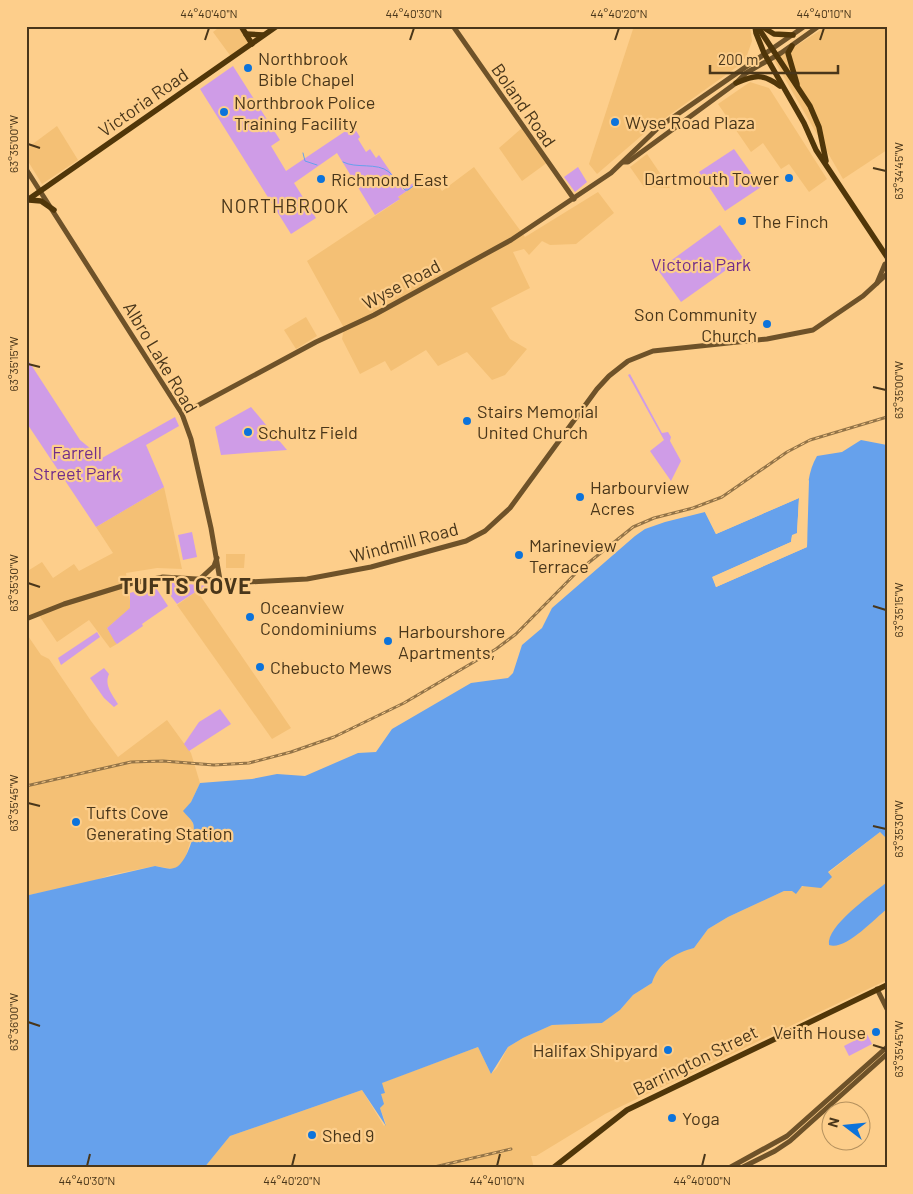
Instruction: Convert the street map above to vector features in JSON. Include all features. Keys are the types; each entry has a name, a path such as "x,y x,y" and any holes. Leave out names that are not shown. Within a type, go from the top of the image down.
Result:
{"main road":[{"path":"241,26 252,44"},
{"name":"Victoria Road","path":"27,201 278,26"},
{"name":"Boland Road","path":"452,26 574,199"},
{"path":"756,26 815,116 828,168"},
{"path":"756,26 756,34 766,56 816,150 887,257"},
{"path":"761,26 774,34 793,35"},
{"name":"Wyse Road","path":"182,414 240,382 374,316 482,257 574,199 624,162 628,162 736,83 772,49 805,26"},
{"name":"Wyse Road","path":"624,162 624,158 655,131 766,56 776,56 819,26"},
{"path":"246,34 260,36 268,33"},
{"path":"792,46 788,54 797,86"},
{"path":"736,83 756,76 773,81 783,88"},
{"name":"Albro Lake Road","path":"26,169 54,210 182,414 191,439 218,558 220,580"},
{"path":"27,201 41,201 54,210"},
{"name":"Windmill Road","path":"875,286 885,264"},
{"name":"Windmill Road","path":"26,619 64,604 129,584 164,578 270,582 320,577 382,564 466,541 485,531 510,508 597,389 609,376 628,362 654,351 767,339 809,331 821,326 875,286 887,274"},
{"path":"199,579 207,574 218,558"},
{"name":"Barrington Street","path":"554,1168 626,1110 887,985"},
{"path":"877,989 887,1009"},
{"path":"729,1168 787,1136 887,1047"},
{"path":"741,1168 775,1151 790,1141 887,1054"}],"shaded area":[{"path":"221,26 241,26 251,43 232,58 213,32"},
{"path":"634,26 750,26 752,41 747,55 741,64 647,131 597,174 589,164"},
{"path":"827,26 887,26 887,150 843,179 774,60"},
{"path":"750,82 769,88 827,179 809,192 789,164 781,169 763,143 751,152 718,104"},
{"path":"57,126 78,160 42,184 26,158 26,149"},
{"path":"523,127 548,162 522,181 499,148"},
{"path":"647,154 670,188 644,187 630,167"},
{"path":"474,167 525,237 598,192 614,213 576,244 550,245 542,241 529,255 524,249 513,252 530,288 491,308 510,339 527,349 505,375 492,380 467,352 438,366 426,350 391,371 385,361 360,374 342,339 344,328 307,261 399,200 398,197 423,180 432,176 442,191"},
{"path":"306,317 317,336 296,349 284,330"},
{"path":"164,487 182,569 157,568 126,573 131,608 107,628 117,644 110,648 89,620 57,642 38,614 26,619 26,572 42,562 53,578 74,564 79,571 113,553 96,527"},
{"path":"226,554 245,554 244,568 226,568"},
{"path":"197,591 291,728 272,739 177,605"},
{"name":"Tufts Cove Generating Station","path":"26,633 41,655 49,659 118,757 167,720 191,753 200,783 191,802 184,811 193,823 194,829 185,859 180,866 173,869 155,866 110,875 91,882 29,895 26,899"},
{"path":"880,832 887,839 887,980 605,1114 536,1156 531,1156 534,1168 204,1168 230,1136 362,1090 384,1126 386,1124 380,1108 381,1083 478,1047 491,1074 497,1068 508,1047 523,1038 552,1025 602,1023 620,1010 633,995 652,983 655,972 677,952 694,948 708,929 728,917 784,891 792,891 804,886 828,873"}],"green space":[{"path":"233,66 280,140 271,146 286,171 353,126 366,152 370,149 376,158 379,155 403,190 422,177 423,180 398,197 400,199 375,215 337,153 294,183 316,218 291,234 200,89"},
{"path":"734,149 761,187 725,211 699,172"},
{"path":"578,167 587,182 575,192 564,177"},
{"name":"Victoria Park","path":"720,225 743,258 681,302 658,270"},
{"name":"Farrell Street Park","path":"26,357 80,440 102,458 175,417 179,426 146,445 164,487 96,527 26,422"},
{"path":"630,374 662,433 668,432 671,437 670,441 681,461 671,481 650,451 664,440 628,375"},
{"path":"251,407 287,450 221,455 215,427"},
{"path":"192,532 197,557 183,560 178,535"},
{"path":"168,582 208,586 204,590 207,593 202,596 197,591 177,604 167,591 166,585"},
{"path":"154,585 168,606 117,644 107,628 130,608 130,593"},
{"path":"97,632 100,637 61,665 58,658"},
{"path":"104,668 109,674 107,682 109,689 118,704 114,707 104,698 90,678"},
{"path":"220,709 231,724 189,751 184,744 199,722"},
{"path":"867,1034 872,1044 849,1056 844,1046"}],"water":[{"path":"861,440 887,445 887,839 880,832 828,872 832,877 821,888 802,886 796,894 792,891 784,891 728,917 708,929 694,948 674,956 663,964 652,983 633,995 620,1010 602,1023 552,1025 523,1038 508,1047 491,1074 478,1047 382,1083 385,1093 381,1094 384,1104 380,1108 386,1126 362,1090 230,1136 204,1168 26,1168 26,899 29,895 155,866 167,869 174,868 186,856 192,841 193,823 183,811 191,802 200,783 252,779 277,774 305,776 358,753 376,752 392,729 471,683 508,678 513,673 522,645 542,628 552,608 645,529 705,512 716,534 799,498 797,534 792,536 791,542 713,577 716,587 807,547 809,477 817,456 842,452"},
{"path":"887,882 887,909 851,939 836,946 829,945 830,937 842,920"}],"pier":[{"path":"809,480 807,547 716,587 712,577 791,542 792,535 797,533 799,498 716,534 705,512 707,511 717,530 798,495 802,497 800,534 794,537 793,543 716,578 718,584 804,546 806,485"}],"waterway":[{"path":"303,153 305,161 317,165"},
{"path":"343,162 384,169 405,190 408,190 425,177"}],"railway":[{"path":"26,786 131,762 163,761 214,765 249,763 291,752 334,737 404,703 496,649 516,634 577,572 633,527 654,518 693,508 722,497 787,452 810,440 887,417"},
{"path":"430,1168 511,1149"}],"place":[{"name":"Northbrook Bible Chapel","path":"248,68"},
{"name":"Northbrook Police Training Facility","path":"224,112"},
{"name":"Wyse Road Plaza","path":"615,122"},
{"name":"Dartmouth Tower","path":"789,178"},
{"name":"Richmond East","path":"321,179"},
{"name":"The Finch","path":"742,221"},
{"name":"Son Community Church","path":"767,324"},
{"name":"Stairs Memorial United Church","path":"467,421"},
{"name":"Schultz Field","path":"248,432"},
{"name":"Harbourview Acres","path":"580,497"},
{"name":"Marineview Terrace","path":"519,555"},
{"name":"Oceanview Condominiums","path":"250,617"},
{"name":"Harbourshore Apartments,","path":"388,641"},
{"name":"Chebucto Mews","path":"260,667"},
{"name":"Tufts Cove Generating Station","path":"76,822"},
{"name":"Veith House","path":"876,1032"},
{"name":"Halifax Shipyard","path":"668,1050"},
{"name":"Yoga","path":"672,1118"},
{"name":"Shed 9","path":"312,1135"}],"district":[{"name":"NORTHBROOK","path":"285,205"},
{"name":"TUFTS COVE","path":"186,585"}]}
